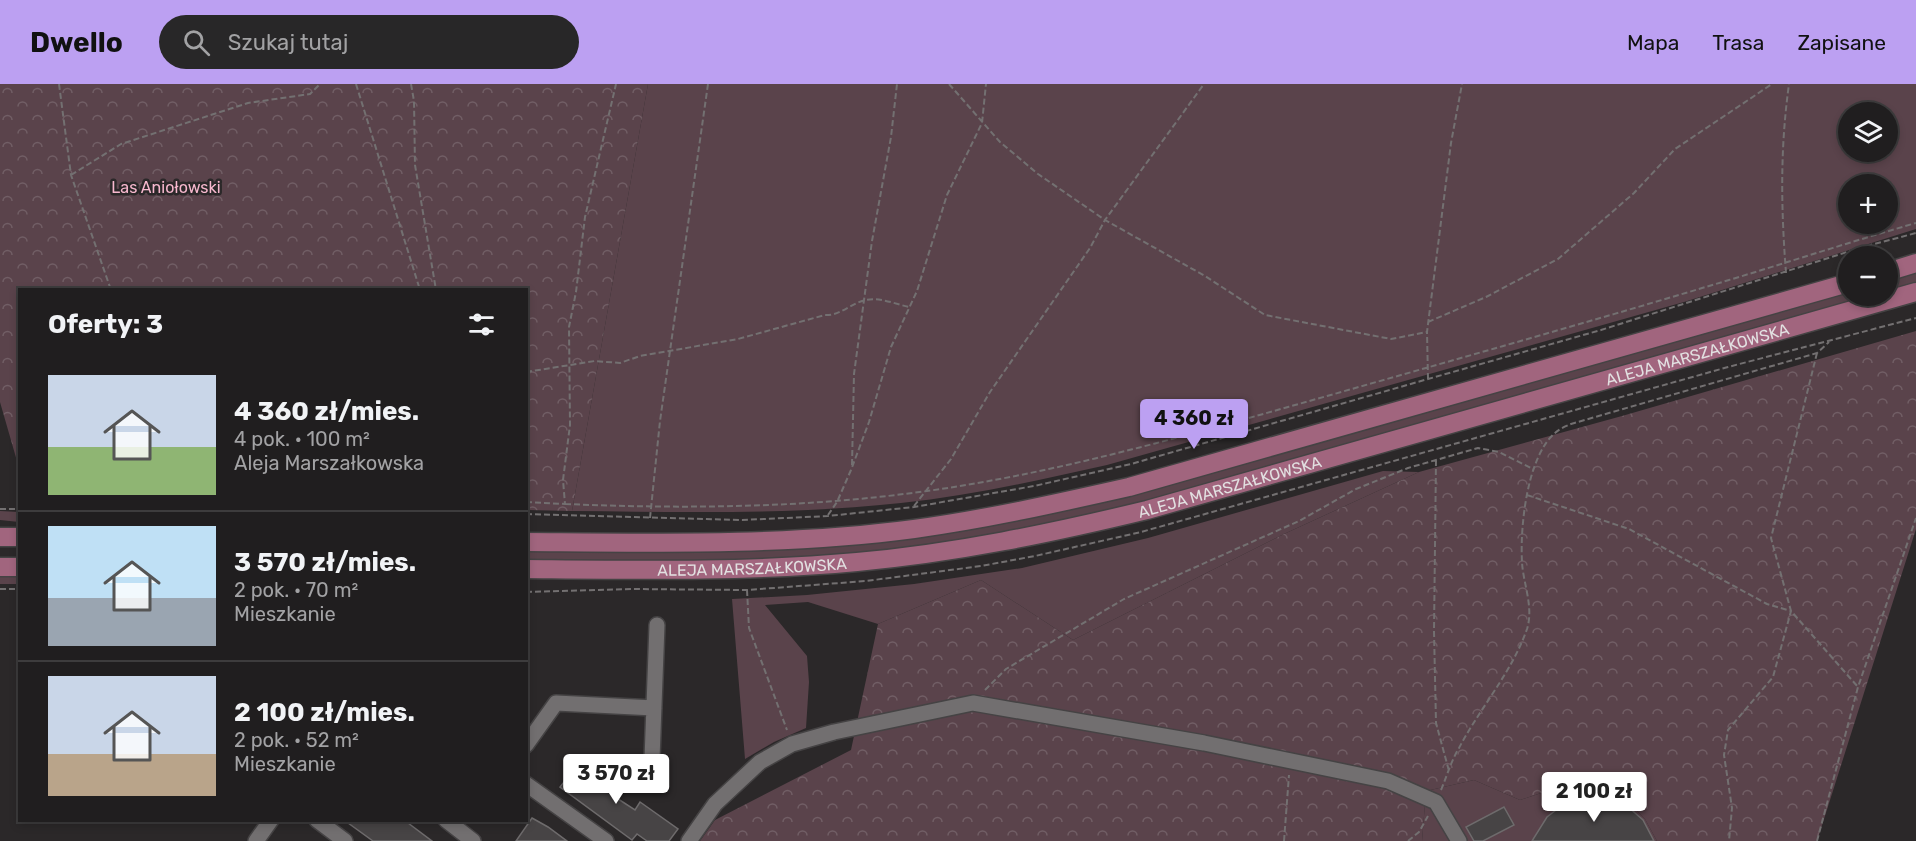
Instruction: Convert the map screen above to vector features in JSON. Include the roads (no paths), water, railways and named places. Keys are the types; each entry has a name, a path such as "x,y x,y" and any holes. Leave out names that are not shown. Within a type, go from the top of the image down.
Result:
{"main road":[{"path":"1898,269 1916,263"},
{"name":"ALEJA MARSZAŁKOWSKA","path":"528,542 797,540 914,529 1023,511 1129,487 1838,286"},
{"name":"ALEJA MARSZAŁKOWSKA","path":"528,569 786,568 920,554 1054,532 1147,510 1916,292"},
{"path":"0,567 18,567"}],"lane":[{"path":"652,759 657,625"},
{"path":"528,742 556,703 654,708"},
{"path":"689,841 715,804 760,762 792,744 834,732 973,703 1204,743 1388,781 1436,802 1459,841"},
{"path":"528,785 606,841"},
{"path":"256,841 270,822"},
{"path":"320,822 345,841"},
{"path":"449,822 473,841"}],"park label":[{"name":"Las Aniołowski","path":"166,187"}]}
